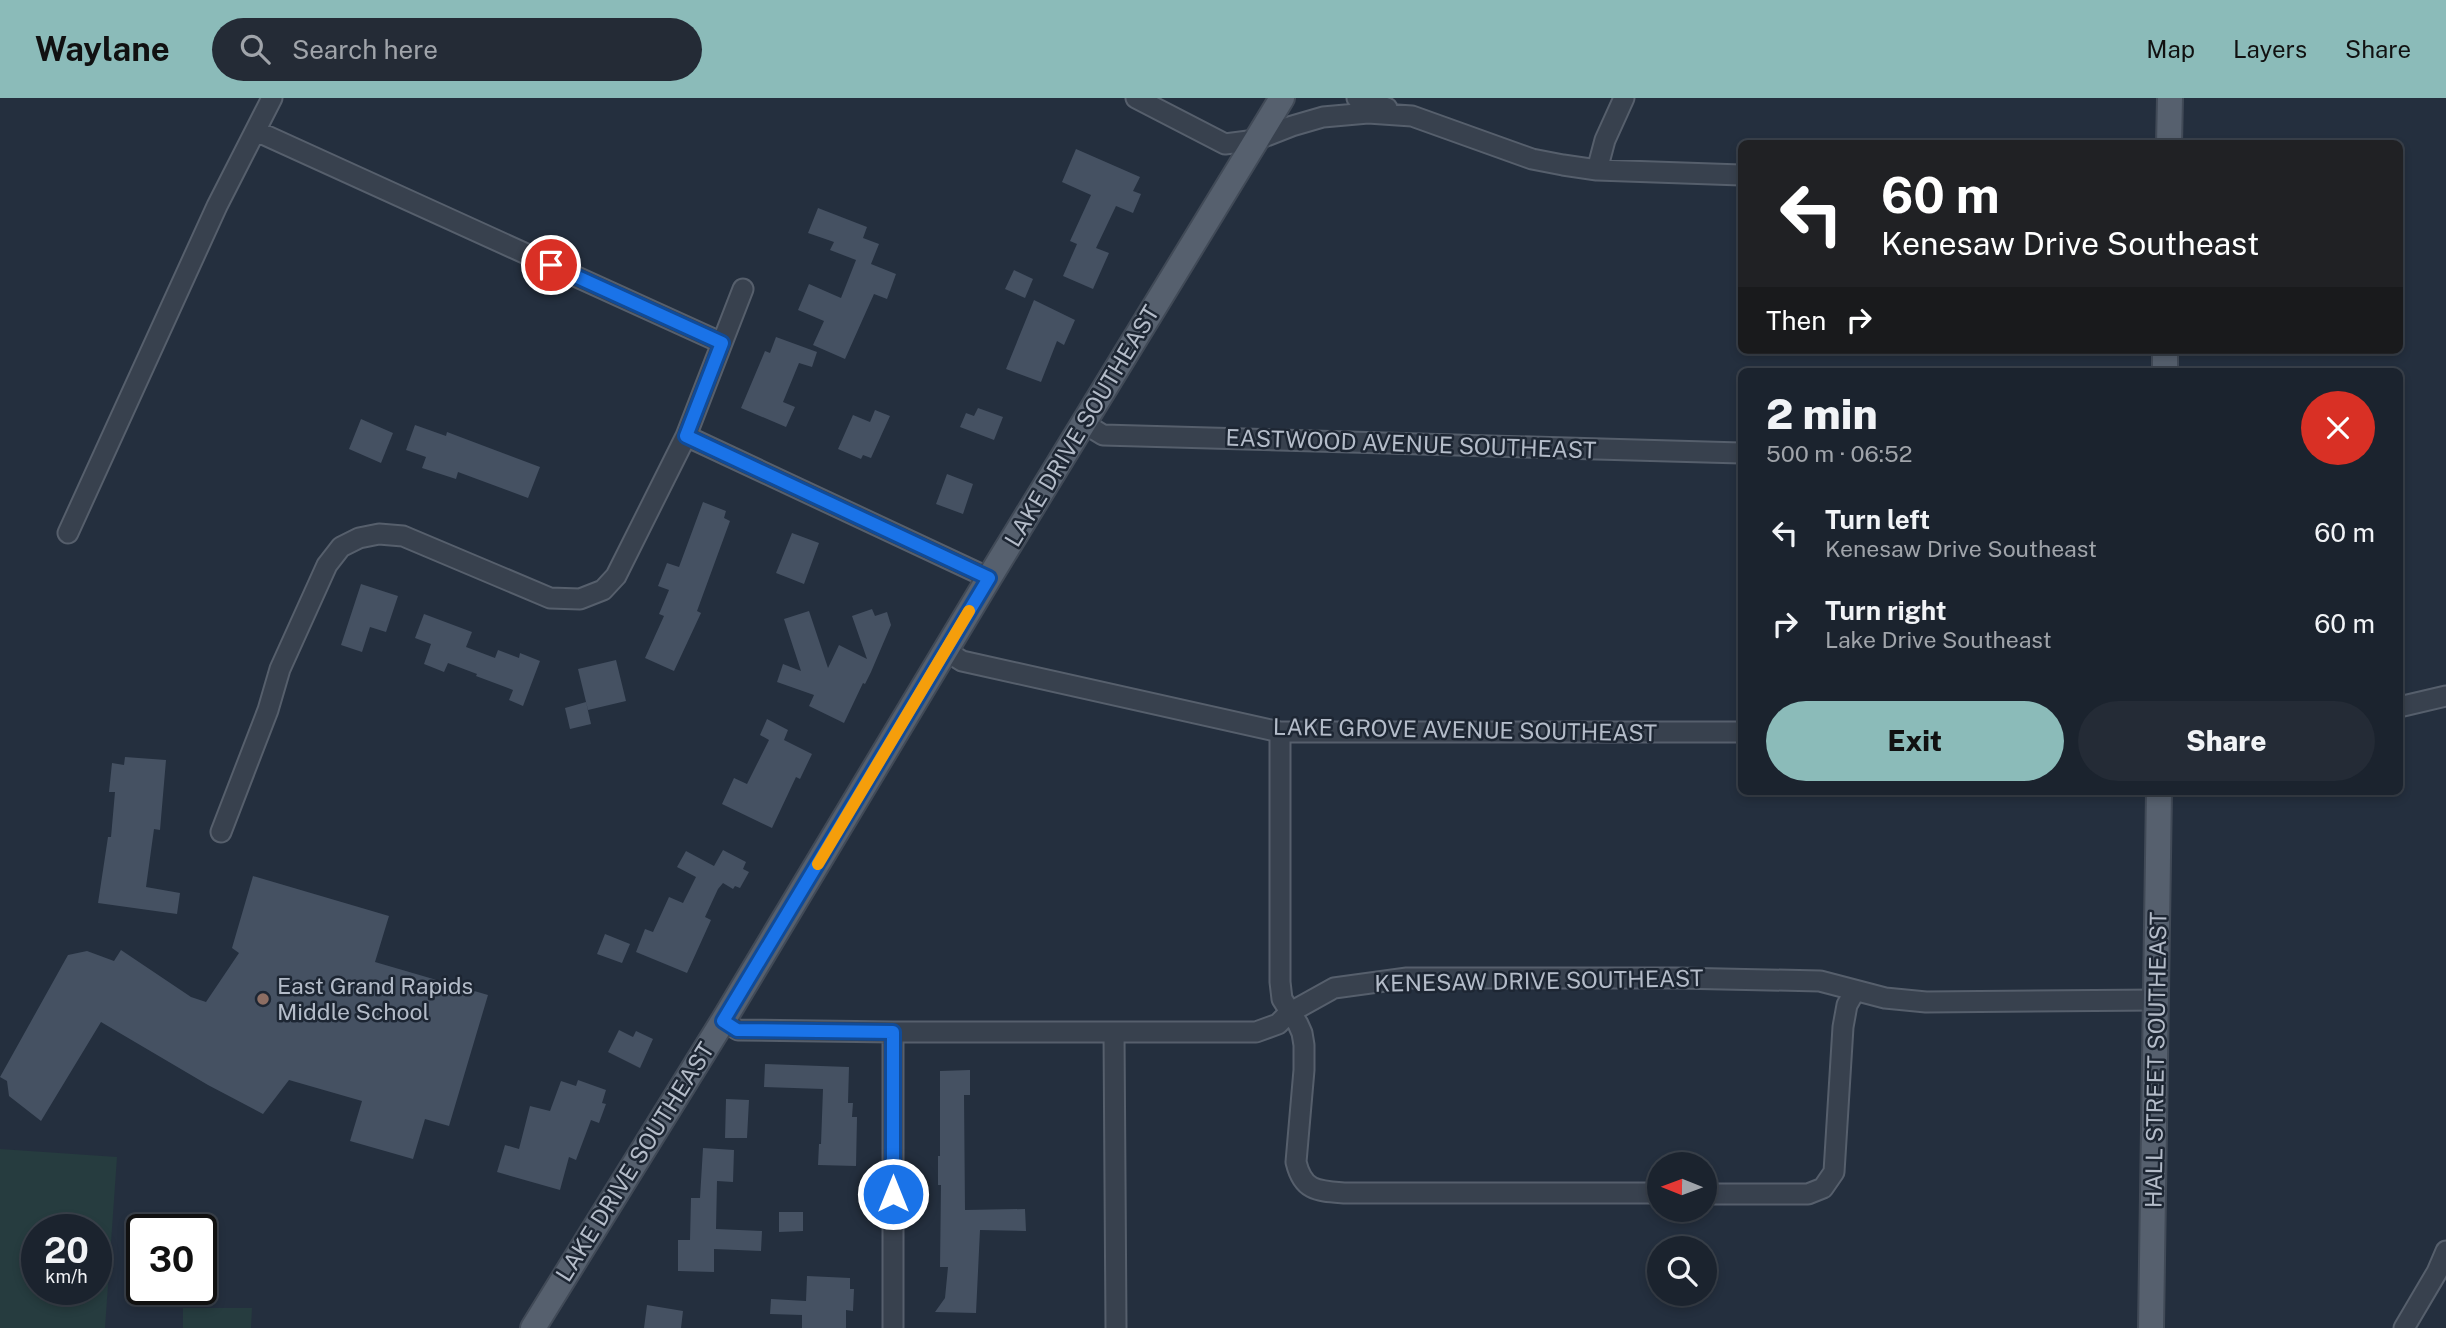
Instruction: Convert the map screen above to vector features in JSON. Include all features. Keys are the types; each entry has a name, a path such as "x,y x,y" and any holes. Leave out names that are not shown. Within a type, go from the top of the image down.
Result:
{"main road":[{"name":"LAKE DRIVE SOUTHEAST","path":"533,1328 723,1021 1282,98"},
{"path":"2169,140 2170,98"},
{"name":"HALL STREET SOUTHEAST","path":"2151,1328 2159,795"}],"street":[{"path":"68,533 217,206 272,98"},
{"path":"1136,98 1225,144 1256,140 1292,125 1323,117 1368,113 1412,116"},
{"path":"1357,98 1532,159 1597,170 1738,175"},
{"path":"1597,170 1605,140 1624,98"},
{"path":"256,131 722,343"},
{"path":"221,832 268,710 280,669 327,565 341,547 359,538 379,534 403,536 550,598 580,599 603,590 616,576 686,436 743,289"},
{"name":"EASTWOOD AVENUE SOUTHEAST","path":"1085,424 1103,435 1738,453"},
{"path":"686,436 989,578"},
{"name":"LAKE GROVE AVENUE SOUTHEAST","path":"946,651 962,662 1280,732 1738,732"},
{"path":"2403,707 2446,696"},
{"path":"1280,732 1280,982 1282,999 1302,1033 1304,1045 1296,1161 1299,1175 1307,1186 1320,1191 1344,1193 1647,1194"},
{"name":"KENESAW DRIVE SOUTHEAST","path":"723,1021 737,1030 1256,1032 1278,1024 1289,1013 1334,988 1407,978 1820,981 1885,998 1927,1002 2157,1000"},
{"path":"1717,1194 1808,1194 1823,1188 1834,1172 1843,1027 1847,1005 1855,991"},
{"path":"893,1032 893,1328"},
{"path":"1114,1032 1116,1328"},
{"path":"2404,1328 2437,1272 2446,1251"}],"green space":[{"path":"0,1149 117,1157 112,1228 112,1214 21,1214 21,1305 107,1305 105,1328 0,1328"},
{"path":"183,1308 252,1308 251,1328 183,1328"}],"building":[{"path":"1076,149 1140,177 1133,191 1141,194 1133,213 1116,206 1096,248 1109,253 1093,289 1063,276 1077,244 1070,241 1091,195 1062,182"},
{"path":"818,208 867,227 863,238 879,244 871,264 896,274 887,299 874,294 845,359 813,345 824,321 798,310 809,284 841,298 856,260 830,250 834,242 808,233"},
{"path":"1014,270 1033,279 1025,298 1005,289"},
{"path":"1034,300 1075,320 1064,345 1057,341 1041,382 1006,369"},
{"path":"776,337 817,352 812,367 799,363 783,402 795,407 786,427 741,408 765,351 770,353"},
{"path":"978,408 1003,417 994,440 960,427 966,413 974,416"},
{"path":"875,410 890,416 871,458 863,455 861,459 838,449 853,415 870,422"},
{"path":"361,419 393,433 381,463 349,449"},
{"path":"415,425 446,436 447,432 540,467 528,498 458,472 456,479 422,468 426,457 406,450"},
{"path":"947,474 973,484 963,514 936,504"},
{"path":"703,502 726,511 724,518 730,521 697,611 701,613 674,671 645,658 664,616 659,614 669,590 658,586 667,563 679,567"},
{"path":"792,533 819,543 804,584 776,573"},
{"path":"361,584 398,596 386,632 370,627 362,652 341,645"},
{"path":"872,609 875,616 887,612 891,625 871,672 844,723 809,706 814,695 777,682 783,664 801,671 784,619 809,611 828,668 839,645 867,659 852,616"},
{"path":"424,614 472,632 466,647 495,658 498,650 519,658 520,653 540,661 523,706 509,700 513,690 476,676 477,674 448,663 444,672 424,664 431,644 415,638"},
{"path":"616,660 626,701 588,710 578,669"},
{"path":"586,702 591,724 570,729 565,708"},
{"path":"767,719 788,730 784,740 812,754 800,779 796,777 772,828 722,804 734,778 747,784 769,740 760,735"},
{"path":"125,757 166,760 160,830 154,829 146,887 180,893 177,914 98,903 108,837 111,837 115,792 109,792 112,763 124,765"},
{"path":"723,850 746,862 743,869 749,872 740,888 735,886 733,889 723,883 718,889 705,917 711,920 687,973 636,952 645,929 653,932 669,897 683,903 696,877 677,867 686,851 714,866"},
{"name":"East Grand Rapids Middle School","path":"253,876 389,916 375,962 488,995 449,1126 425,1119 413,1159 350,1141 362,1101 289,1080 263,1114 101,1022 41,1121 9,1096 7,1081 0,1077 68,955 87,951 114,961 121,950 191,997 206,1002 239,953 232,948"},
{"path":"605,934 630,944 622,963 597,954"},
{"path":"619,1030 633,1037 636,1031 653,1039 640,1068 608,1052"},
{"path":"765,1064 849,1067 848,1103 853,1103 852,1117 857,1117 856,1166 818,1165 823,1089 764,1087"},
{"path":"970,1070 970,1095 964,1095 965,1210 1025,1209 1026,1231 980,1230 976,1313 935,1312 945,1298 948,1267 940,1267 940,1071"},
{"path":"578,1080 606,1090 602,1103 606,1104 599,1123 591,1120 576,1160 569,1157 560,1190 497,1172 505,1145 519,1149 530,1106 550,1111 561,1081 576,1086"},
{"path":"726,1099 749,1100 747,1138 725,1138"},
{"path":"703,1148 734,1150 733,1182 717,1181 716,1229 762,1231 761,1251 714,1249 714,1272 678,1271 678,1240 690,1240 691,1198 700,1198"},
{"path":"779,1212 803,1212 803,1231 779,1232"},
{"path":"807,1276 850,1278 850,1289 854,1289 853,1311 846,1310 846,1328 802,1328 802,1315 770,1314 771,1299 806,1301"},
{"path":"647,1305 683,1311 681,1328 644,1328"}],"slow traffic":[{"path":"818,864 969,611"}],"place":[{"name":"East Grand Rapids Middle School","path":"263,999"}],"route":[{"path":"551,265 722,343 686,436 989,578 723,1021 737,1030 893,1032 893,1194"}]}
